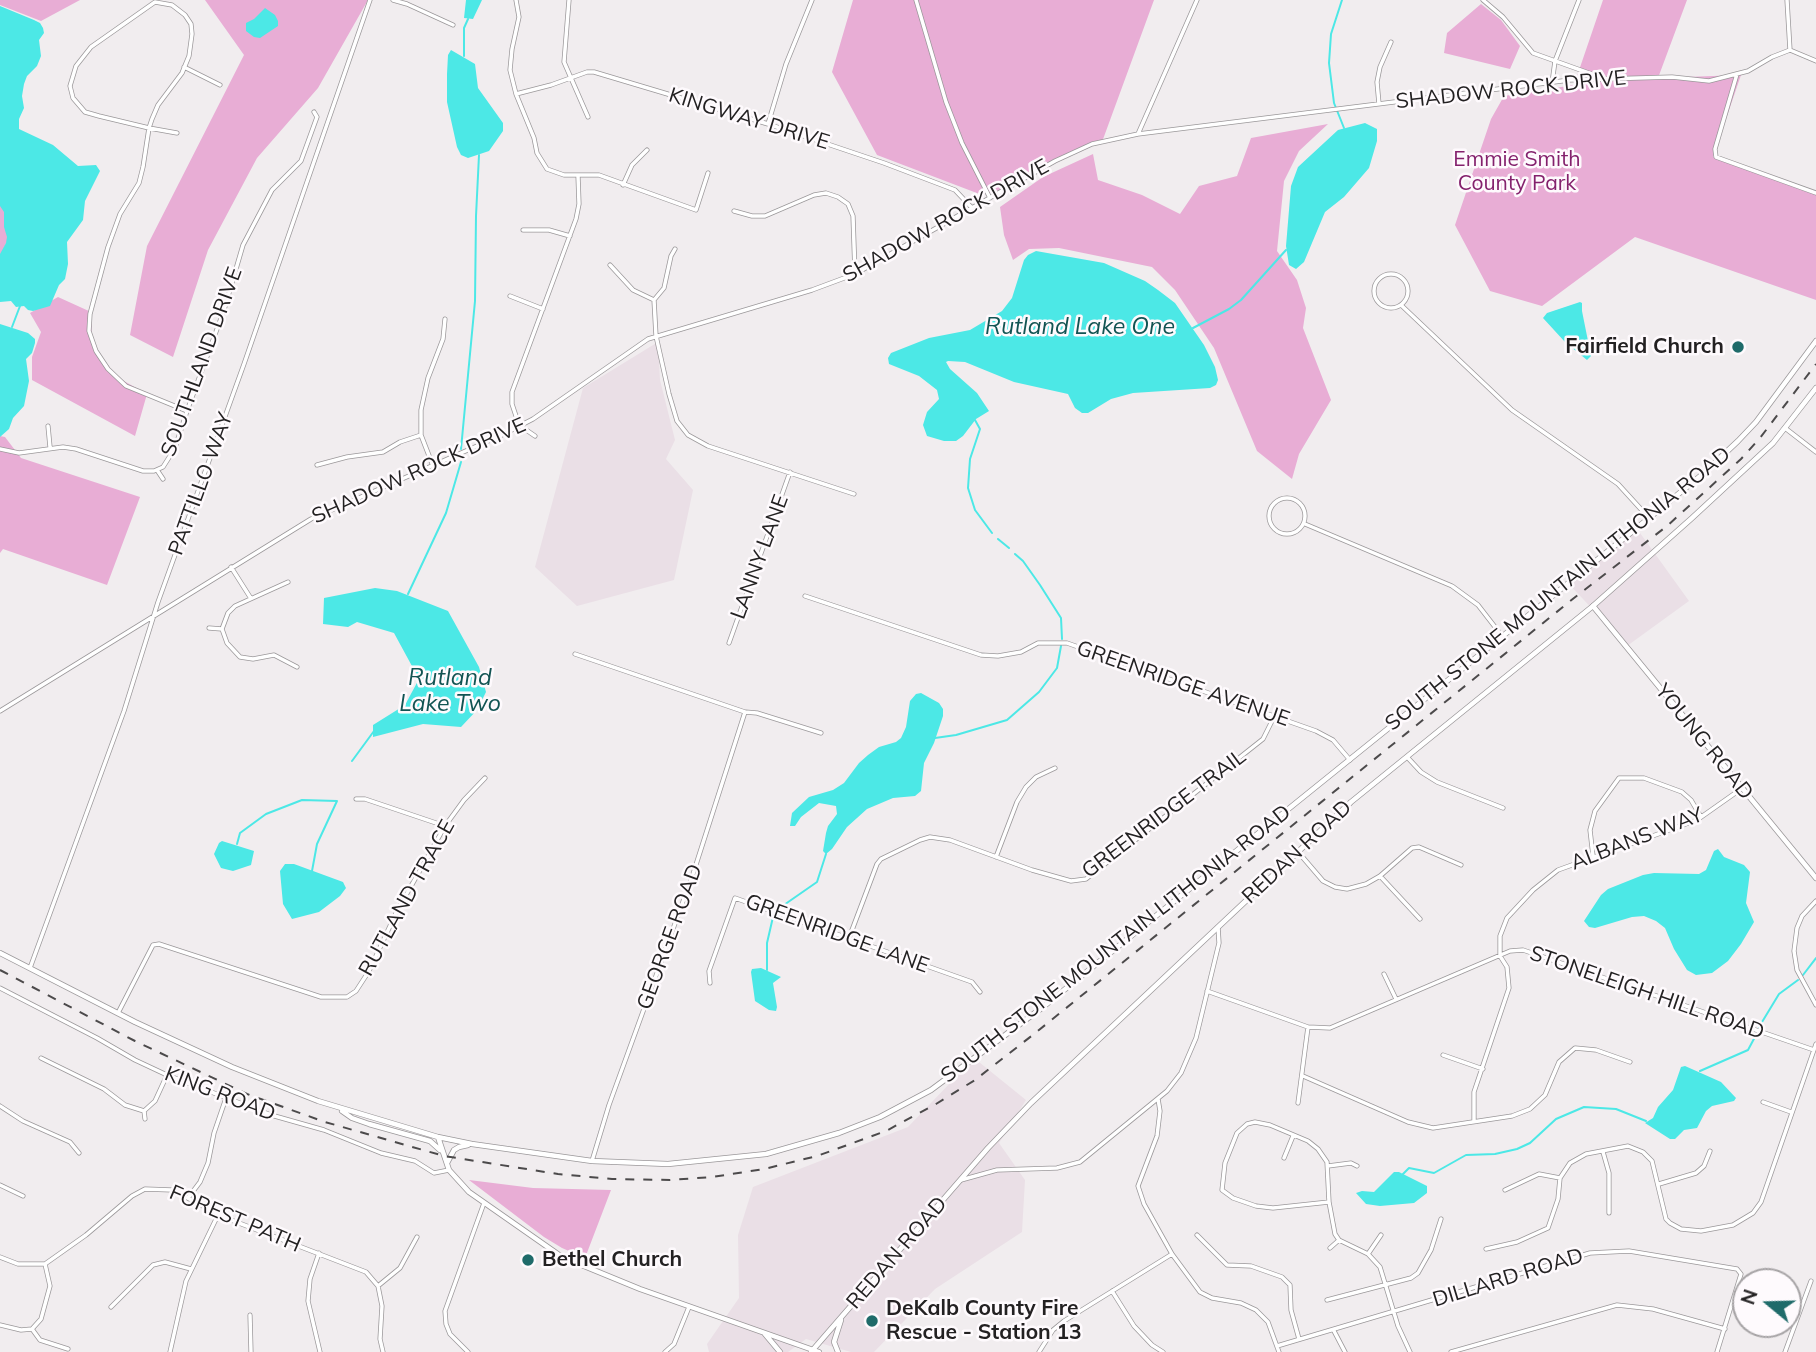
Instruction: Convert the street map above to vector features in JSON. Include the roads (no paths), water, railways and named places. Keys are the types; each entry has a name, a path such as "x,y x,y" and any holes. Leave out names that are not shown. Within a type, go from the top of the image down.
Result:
{"main road":[{"name":"SOUTH STONE MOUNTAIN LITHONIA ROAD","path":"0,953 232,1068 339,1108 438,1137 592,1161 668,1164 757,1156 839,1133 898,1109 942,1083 1043,1007 1650,518 1704,472 1756,422 1816,341"},
{"name":"REDAN ROAD","path":"815,1351 903,1244 1009,1125 1351,802 1593,606 1757,459 1816,388"},
{"name":"YOUNG ROAD","path":"1593,606 1816,878"},
{"path":"339,1108 352,1118 430,1141 442,1153"},
{"path":"438,1137 448,1167 469,1192 531,1237 579,1265 815,1351"},
{"path":"448,1167 454,1150 459,1146 472,1144"},
{"path":"838,1352 834,1342 842,1317"},
{"path":"762,1331 780,1352"}],"street":[{"name":"PATTILLO WAY","path":"30,968 124,711 155,614 370,0"},
{"path":"393,0 408,2 453,25"},
{"path":"516,0 519,17 510,70 516,94 542,163 547,169 556,174 599,175 623,186 696,210 708,173"},
{"path":"569,0 563,58 588,117"},
{"path":"768,124 786,64 812,0"},
{"path":"916,0 946,102 962,143 990,198"},
{"path":"1138,134 1197,0"},
{"path":"1483,0 1503,17 1527,49 1601,78"},
{"path":"1552,83 1555,61 1579,0"},
{"path":"1787,0 1790,50 1816,61"},
{"path":"177,133 149,128 85,113 73,98 70,86 76,66 92,47 155,2 164,2 180,10 191,24 189,55 149,128 139,183 120,214 107,247 90,314 89,331 96,351 108,369 126,386 187,411"},
{"path":"1378,104 1376,94 1380,67 1391,42"},
{"name":"SHADOW ROCK DRIVE","path":"0,711 311,519 502,435 546,411 606,366 656,336 812,290 855,274 1055,161 1092,144 1138,134 1552,83 1601,78 1672,77 1709,81 1737,74 1790,50"},
{"path":"184,68 220,85"},
{"name":"KINGWAY DRIVE","path":"516,94 546,87 586,72 594,72 768,124 950,187 963,196 972,208"},
{"path":"1737,74 1715,149 1716,157 1816,192"},
{"name":"SOUTHLAND DRIVE","path":"0,449 19,453 50,447 76,449 143,471 163,467 169,460 224,310 243,245 272,190 301,161 317,117 314,112"},
{"path":"623,186 632,164 647,150"},
{"path":"535,436 519,425 512,404 512,391 570,236 579,204 578,176"},
{"path":"734,211 765,216 819,194 838,197 848,204 853,216 855,274"},
{"path":"523,230 549,230 570,236"},
{"path":"675,249 664,288 654,300 656,336 677,421 688,435 708,446 854,494"},
{"path":"610,265 633,290 654,300"},
{"path":"1392,274 1403,279 1408,295 1401,305 1386,308 1377,302 1373,291 1381,277 1392,274"},
{"path":"510,296 543,309"},
{"path":"1401,305 1512,410 1618,484 1650,518"},
{"path":"433,466 422,435 421,410 423,394 441,347 445,318"},
{"path":"48,426 50,447"},
{"path":"1785,428 1816,452"},
{"path":"317,465 383,452 400,442 422,435"},
{"path":"157,470 163,479"},
{"name":"LANNY LANE","path":"729,643 790,472"},
{"path":"1282,499 1297,501 1303,506 1305,524 1291,533 1279,532 1270,523 1272,507 1282,499"},
{"path":"1305,524 1452,586 1478,605 1502,636"},
{"path":"231,567 250,597"},
{"path":"289,582 250,597 235,606 228,613 222,629 227,643 240,657 253,659 274,655 297,667"},
{"name":"GREENRIDGE AVENUE","path":"805,596 981,655 998,656 1021,652 1038,643 1067,643 1316,730 1333,740 1350,760"},
{"path":"209,628 222,629"},
{"path":"575,654 746,712 821,733"},
{"name":"GEORGE ROAD","path":"592,1161 609,1105 693,874 746,712"},
{"name":"GREENRIDGE TRAIL","path":"849,938 881,859 930,837 950,840 1071,881 1086,879 1263,739 1273,715"},
{"path":"1408,758 1421,772 1437,782 1503,808"},
{"path":"996,857 1017,802 1026,787 1036,777 1055,768"},
{"name":"RUTLAND TRACE","path":"118,1013 153,945 159,944 321,997 347,997 356,991 369,971 397,911 445,826 485,778"},
{"path":"1593,856 1590,830 1595,811 1619,778 1644,778 1682,792 1691,800 1701,817"},
{"name":"ALBANS WAY","path":"1474,1121 1474,1092 1509,988 1507,967 1500,956 1500,936 1504,924 1533,890 1558,870 1681,826 1701,817 1741,789"},
{"path":"356,799 365,799 445,826"},
{"path":"1299,853 1323,881 1335,887 1354,889 1380,876 1400,857 1419,847 1461,865"},
{"path":"1380,876 1420,919"},
{"name":"GREENRIDGE LANE","path":"709,983 709,971 735,898 972,982 981,992"},
{"path":"1816,901 1802,916 1797,928 1794,951 1797,970 1816,1005"},
{"path":"959,1181 997,1170 1057,1168 1080,1162 1158,1099 1176,1081 1190,1055 1219,943 1218,926"},
{"name":"STONELEIGH HILL ROAD","path":"1207,991 1308,1027 1324,1029 1336,1027 1500,956 1517,950 1529,950 1814,1051"},
{"path":"1384,974 1396,999"},
{"name":"KING ROAD","path":"0,988 167,1075 271,1115 324,1130 381,1153 415,1161 434,1173 448,1167"},
{"path":"1298,1103 1308,1027"},
{"path":"1486,1249 1517,1242 1548,1228 1558,1199 1560,1178 1570,1163 1578,1158 1628,1146 1643,1152 1652,1161 1666,1219 1670,1223 1693,1231 1733,1226 1753,1213 1761,1202 1816,1044"},
{"path":"1303,1076 1420,1126 1445,1127 1518,1114 1535,1106 1550,1087 1559,1062 1575,1048 1596,1050 1630,1062"},
{"path":"1443,1055 1483,1069"},
{"path":"41,1058 104,1089 125,1105 144,1111"},
{"path":"144,1111 155,1101 167,1075"},
{"path":"188,1198 208,1163 226,1098"},
{"path":"1158,1099 1160,1111 1157,1136 1138,1186 1144,1204 1172,1254 1200,1292 1212,1298 1241,1303 1261,1314 1268,1322 1279,1352"},
{"path":"1763,1102 1791,1112"},
{"path":"0,1106 23,1121 69,1142 79,1153"},
{"path":"144,1111 145,1119"},
{"path":"1329,1202 1273,1209 1233,1198 1222,1189 1225,1163 1237,1133 1247,1124 1255,1122 1270,1125 1308,1141 1318,1149 1328,1162 1329,1202 1335,1234 1339,1240 1368,1254 1380,1267 1410,1352"},
{"path":"1284,1158 1293,1136"},
{"path":"1659,1184 1696,1173 1704,1166 1710,1151"},
{"path":"1603,1152 1609,1173 1609,1213"},
{"path":"1328,1166 1350,1163 1357,1166"},
{"path":"1505,1190 1539,1174 1560,1178"},
{"path":"0,1185 23,1196"},
{"name":"FOREST PATH","path":"45,1264 86,1235 132,1196 145,1189 172,1189 218,1215 366,1272 378,1286"},
{"path":"468,1352 450,1334 445,1311 484,1203"},
{"path":"170,1352 191,1269 218,1215"},
{"path":"1327,1300 1411,1278 1424,1265 1441,1219"},
{"path":"1197,1235 1227,1265 1251,1266 1282,1277 1290,1285 1291,1310 1299,1339"},
{"path":"1368,1254 1381,1235"},
{"path":"383,1352 380,1339 382,1307 378,1286 400,1268 417,1237"},
{"path":"1330,1248 1339,1240"},
{"name":"DILLARD ROAD","path":"1277,1346 1590,1253 1629,1251 1737,1269 1741,1274 1725,1329"},
{"path":"319,1254 310,1279 308,1301 320,1352"},
{"path":"1039,1352 1053,1330 1064,1321 1172,1254"},
{"path":"0,1257 18,1264 45,1264 48,1274 48,1297 41,1319 32,1329 21,1330 0,1325"},
{"path":"111,1307 147,1268 153,1265 165,1262 191,1269"},
{"path":"1786,1352 1811,1282"},
{"path":"1112,1292 1134,1326 1152,1345 1163,1352"},
{"path":"1451,1352 1617,1305 1632,1305 1666,1312 1725,1329 1717,1352"},
{"path":"664,1352 674,1344 689,1307"},
{"path":"250,1315 251,1352"},
{"path":"32,1329 40,1340 68,1349"},
{"path":"1334,1331 1345,1352"}],"water":[{"path":"466,0 482,0 473,19 464,18"},
{"path":"0,6 40,23 44,33 39,40 41,56 24,84 24,108 19,119 19,129 53,145 78,166 96,165 100,171 85,201 83,220 67,242 68,264 65,279 59,285 50,306 33,311 24,306 16,307 11,301 0,302 0,254 7,237 4,212 0,206"},
{"path":"265,8 275,15 278,26 260,38 254,37 246,31 246,23"},
{"path":"451,50 475,64 478,88 503,123 503,131 489,151 468,158 461,155 457,147 447,102 448,55"},
{"path":"1365,123 1377,129 1377,141 1369,168 1344,197 1325,212 1304,262 1296,269 1289,265 1286,246 1291,186 1298,167 1338,130"},
{"name":"Rutland Lake One","path":"1036,251 1104,263 1145,281 1158,290 1175,303 1204,345 1215,367 1218,380 1216,385 1210,388 1133,393 1111,399 1088,413 1082,413 1075,408 1068,394 1014,382 965,362 948,361 946,362 950,369 977,393 989,411 976,419 956,441 927,436 923,425 927,412 939,399 937,390 919,376 889,364 888,358 891,353 929,338 970,330 1002,311 1012,298 1024,260"},
{"path":"1580,302 1591,356 1587,360 1565,342 1543,318 1547,313"},
{"path":"0,324 28,333 35,339 35,343 32,353 26,359 29,381 24,406 13,418 9,429 0,437"},
{"name":"Rutland Lake Two","path":"375,588 397,591 448,611 479,667 486,692 477,710 461,727 423,724 373,737 373,725 405,705 419,679 394,633 357,622 348,627 323,624 324,598"},
{"path":"921,693 939,703 943,716 924,763 921,791 915,796 893,798 867,809 847,827 826,854 823,851 826,833 837,814 836,806 819,803 801,817 795,826 790,826 792,813 809,797 833,790 844,783 859,763 879,747 901,738 906,727 910,701 916,694"},
{"path":"222,841 254,851 251,865 233,871 221,868 214,854"},
{"path":"1718,849 1724,857 1744,865 1750,872 1746,903 1754,922 1728,961 1712,973 1696,975 1687,970 1665,928 1644,916 1595,928 1589,927 1584,921 1608,889 1654,873 1699,874 1706,870 1714,851"},
{"path":"285,864 294,864 343,882 346,888 319,912 292,919 283,904 280,871"},
{"path":"761,968 781,977 773,983 776,1011 769,1010 755,1001 751,972 752,969"},
{"path":"1685,1066 1721,1082 1736,1098 1734,1101 1712,1106 1706,1111 1697,1128 1684,1130 1675,1139 1670,1139 1645,1123 1653,1118 1658,1107 1673,1090 1681,1067"},
{"path":"1394,1172 1427,1186 1427,1193 1414,1203 1380,1206 1366,1204 1356,1193 1374,1192"}],"waterway":[{"path":"1342,0 1331,34 1329,63 1334,103 1344,128"},
{"path":"464,56 464,28 468,19"},
{"path":"461,449 475,301 479,155"},
{"path":"1193,328 1241,300 1286,250"},
{"path":"12,327 20,306"},
{"path":"975,420 980,429 970,459 968,488 975,510 992,533"},
{"path":"408,594 446,513 461,462"},
{"path":"998,539 1009,548"},
{"path":"1015,554 1023,561 1061,618 1062,639"},
{"path":"935,738 956,735 1007,720 1039,692 1057,668 1061,646"},
{"path":"352,761 374,731"},
{"path":"237,844 240,833 266,814 302,800 337,801 317,844 312,871"},
{"path":"781,907 817,882 826,854"},
{"path":"767,970 767,943 773,917"},
{"path":"1803,975 1816,958"},
{"path":"1759,1027 1779,994 1798,980"},
{"path":"1700,1071 1748,1050 1756,1035"},
{"path":"1403,1174 1409,1168 1434,1173 1466,1155 1495,1154 1517,1149 1530,1143 1556,1119 1584,1107 1616,1109 1646,1121"}],"railway":[{"path":"0,970 135,1041 247,1094 325,1122 444,1156 558,1174 612,1179 670,1180 764,1169 817,1156 886,1131 936,1104 975,1080 1034,1034 1667,526 1741,459 1816,364"}],"place":[{"name":"Fairfield Church","path":"1738,347"},
{"name":"Bethel Church","path":"528,1260"},
{"name":"DeKalb County Fire Rescue - Station 13","path":"872,1321"}],"park label":[{"name":"Emmie Smith County Park","path":"1517,172"}]}
